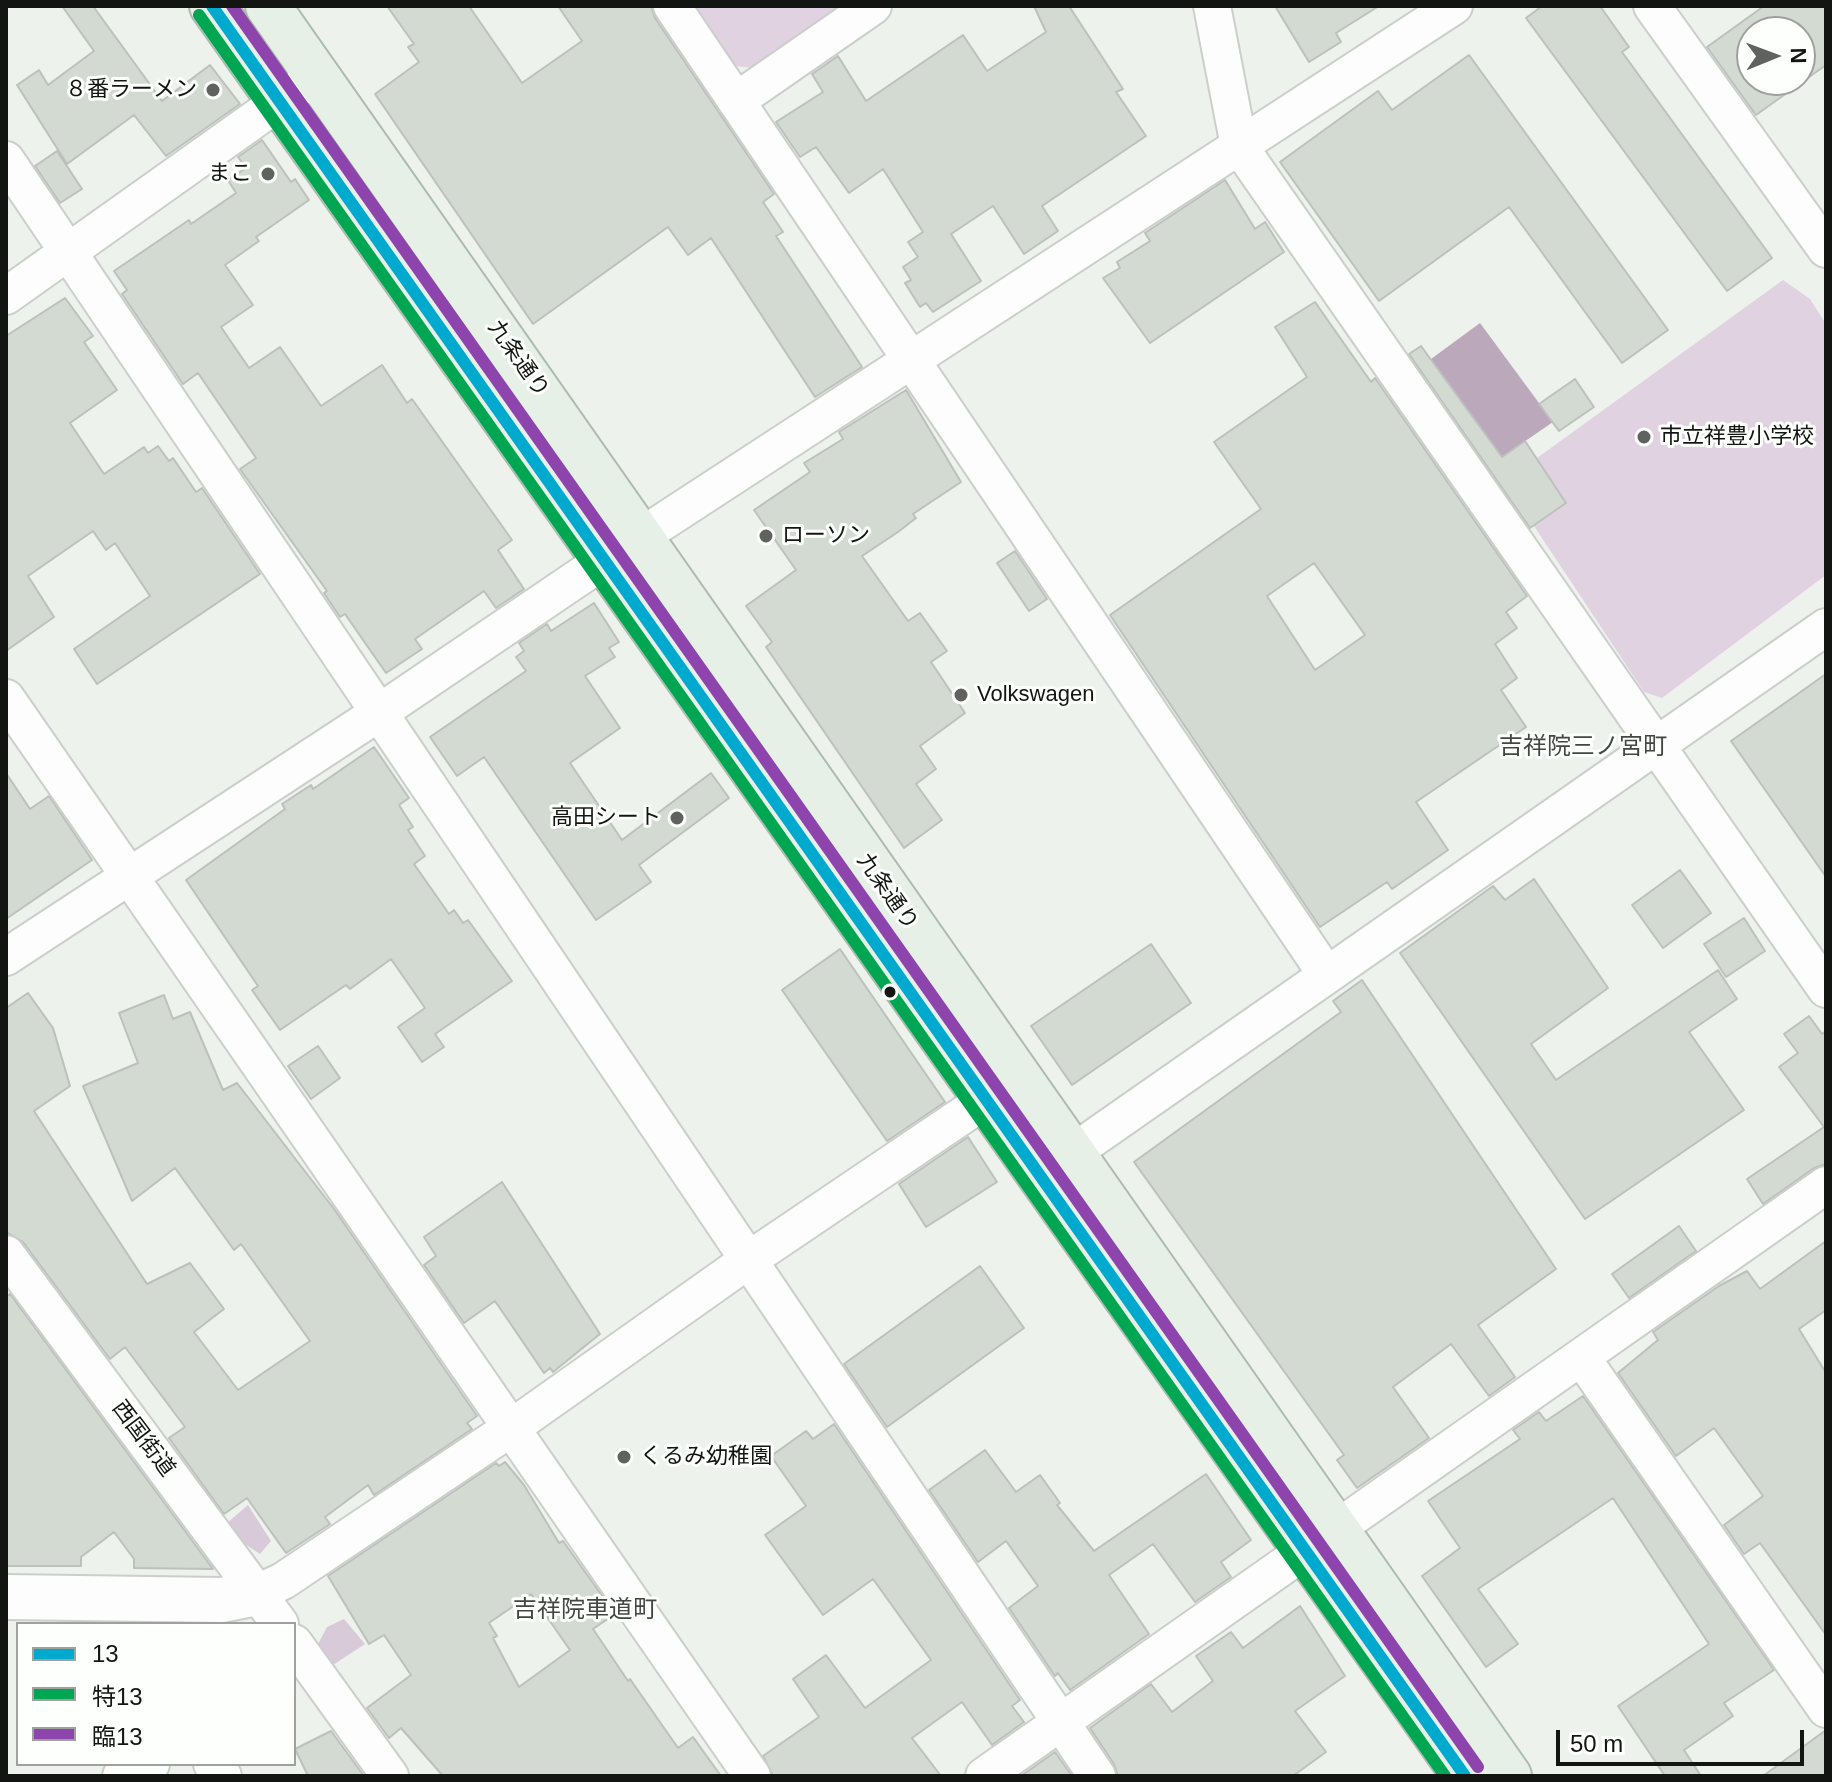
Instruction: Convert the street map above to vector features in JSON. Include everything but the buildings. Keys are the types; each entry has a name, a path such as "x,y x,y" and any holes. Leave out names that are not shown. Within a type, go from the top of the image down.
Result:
{"highway":[{"name":"九条通り","path":"212,6 280,102 623,547"},
{"name":"九条通り","path":"268,6 317,75 623,547 1002,1089 1321,1541 1509,1776"},
{"name":"九条通り","path":"1321,1541 1465,1776"}],"street":[{"path":"672,6 1326,974"},
{"path":"736,101 873,6"},
{"path":"1212,6 1239,146 1826,989"},
{"path":"6,957 377,714 623,547 1454,6"},
{"path":"1652,6 1826,249"},
{"path":"6,296 317,75"},
{"path":"6,160 377,714 1097,1776"},
{"path":"1056,1165 1826,627"},
{"path":"6,698 752,1776"},
{"path":"6,1597 185,1612 222,1600 269,1608 283,1581 511,1428 747,1261 1002,1089"},
{"path":"984,1776 1826,1185"},
{"name":"西国街道","path":"6,1254 269,1608"},
{"path":"1582,1358 1826,1709"},
{"path":"296,1646 390,1776"},
{"path":"121,1776 146,1766"}],"shaded area":[{"path":"695,6 850,6 758,68 733,66"},
{"path":"1783,280 1810,299 1826,324 1826,575 1662,698 1644,692 1534,526 1566,503 1537,458"},
{"path":"1480,323 1553,422 1502,457 1431,359"},
{"path":"248,1505 271,1541 260,1554 239,1540 226,1524"},
{"path":"344,1619 365,1644 333,1665 318,1644 327,1627"}],"transit line":[{"name":"13","path":"212,6 1465,1776"},
{"name":"臨13","path":"232,6 1478,1767"},
{"name":"特13","path":"199,15 1445,1776"}],"place":[{"name":"８番ラーメン","path":"213,90"},
{"name":"まこ","path":"268,174"},
{"name":"市立祥豊小学校","path":"1644,437"},
{"name":"ローソン","path":"766,536"},
{"name":"Volkswagen","path":"961,695"},
{"name":"高田シート","path":"677,818"},
{"name":"くるみ幼稚園","path":"624,1457"}],"district":[{"name":"吉祥院三ノ宮町","path":"1583,747"},
{"name":"吉祥院車道町","path":"585,1610"}]}
